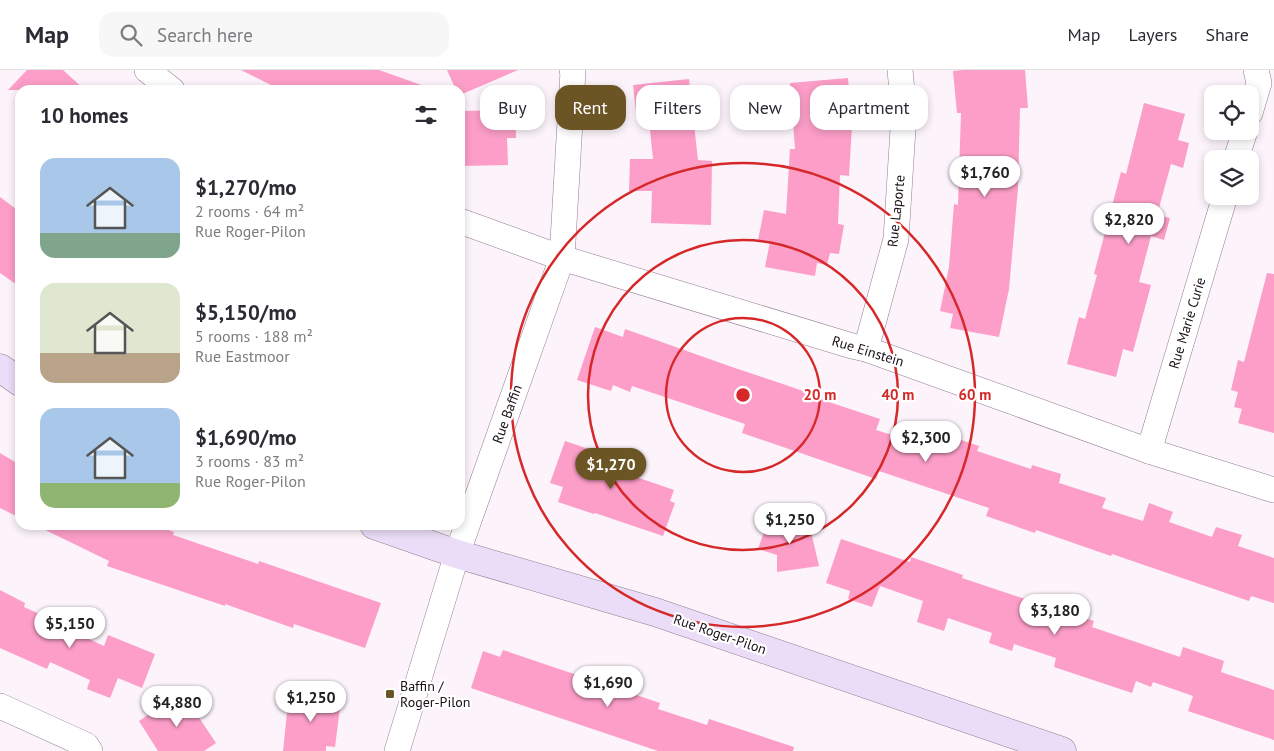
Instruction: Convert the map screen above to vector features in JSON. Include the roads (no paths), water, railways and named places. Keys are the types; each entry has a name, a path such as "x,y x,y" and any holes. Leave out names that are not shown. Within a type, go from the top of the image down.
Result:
{"street":[{"path":"147,70 166,85"},
{"name":"Rue Baffin","path":"397,751 457,554 562,258 572,70"},
{"name":"Rue Laporte","path":"866,349 896,239 904,113 900,70"},
{"path":"1256,70 1258,85"},
{"name":"Rue Marie Curie","path":"1149,451 1222,205"},
{"name":"Rue Einstein","path":"465,223 562,258 866,349 1149,451 1274,490"},
{"path":"0,368 15,378"},
{"name":"Rue Roger-Pilon","path":"388,530 457,554 655,612 1062,751"},
{"path":"0,706 86,745 90,751"}],"place":[{"name":"Baffin / Roger-Pilon","path":"390,694"}]}
